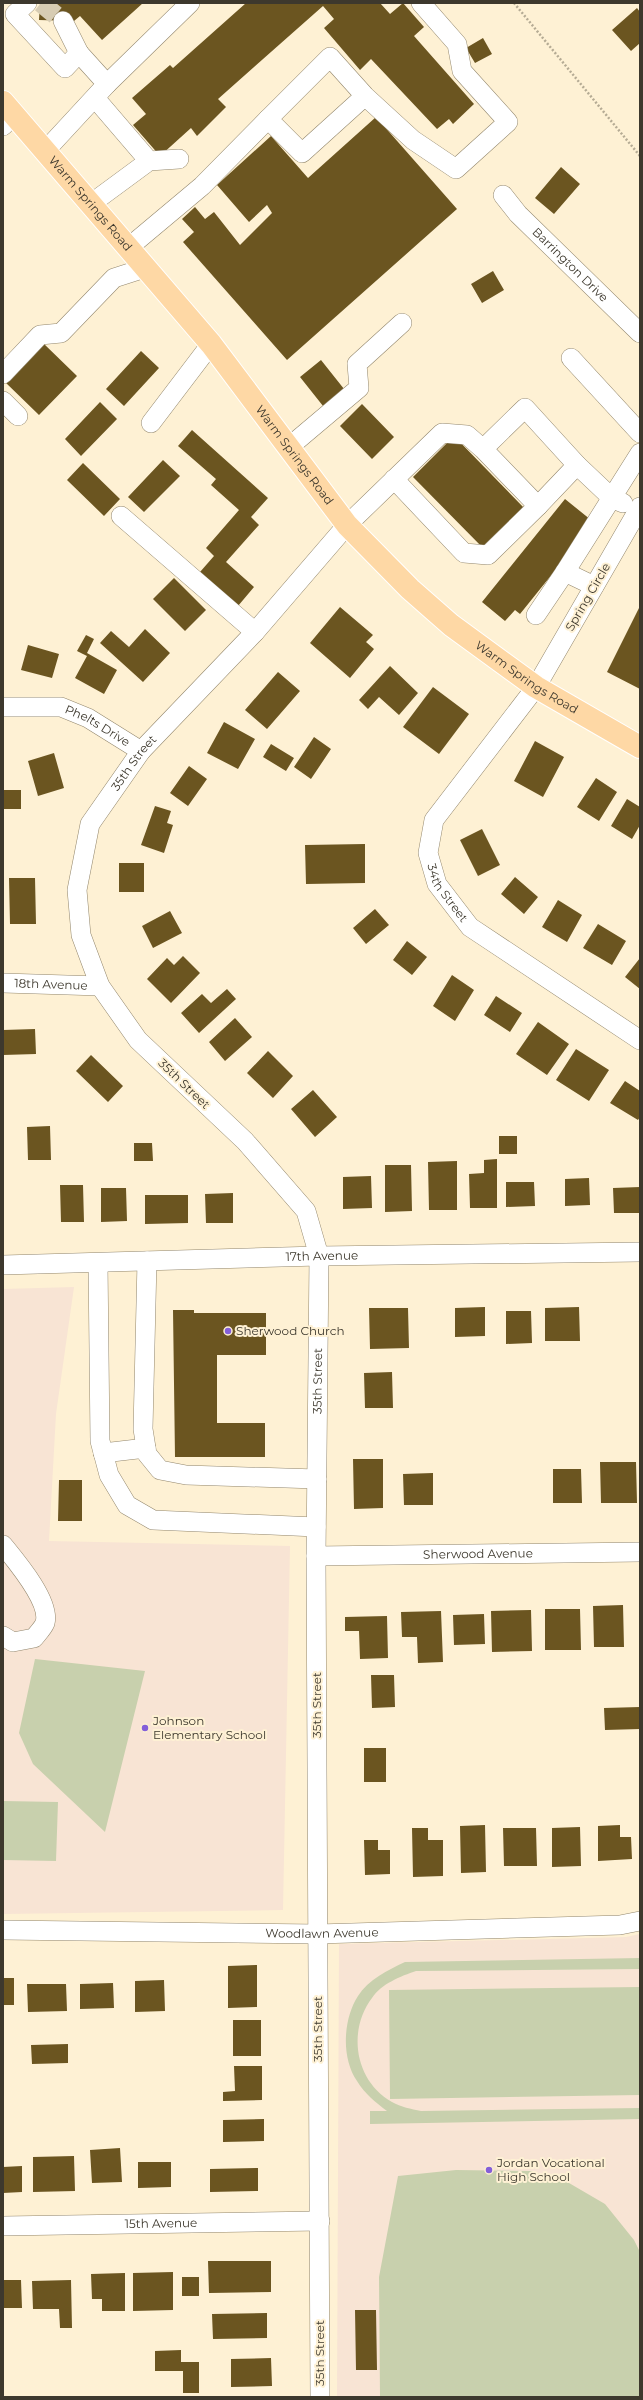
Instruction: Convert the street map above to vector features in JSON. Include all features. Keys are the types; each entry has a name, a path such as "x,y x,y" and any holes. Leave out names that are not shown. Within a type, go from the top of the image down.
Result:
{"main road":[{"name":"Warm Springs Road","path":"7,114 46,150 92,203 128,248 211,344 347,525 410,589 451,625 536,687 640,747"}],"street":[{"path":"27,3 15,14 65,68 79,53"},
{"path":"46,150 101,91 190,3"},
{"path":"128,248 202,186 330,57 365,96 413,140 456,170 508,122 462,70 457,44 421,3"},
{"path":"63,21 79,53 101,91 149,161"},
{"path":"268,119 302,153 365,96"},
{"path":"92,203 149,161 179,159"},
{"name":"Barrington Drive","path":"503,195 518,214 640,333"},
{"path":"3,374 40,335 61,333 114,278 145,268"},
{"path":"289,447 359,388 357,364 402,323"},
{"path":"151,423 211,344"},
{"path":"571,358 640,433"},
{"path":"3,401 18,416"},
{"path":"483,449 525,408 577,465 613,498 639,509"},
{"name":"35th Street","path":"320,2397 316,1556 319,1256 306,1211 245,1141 138,1040 100,986 81,935 77,890 90,824 141,751 256,632 347,525 442,433 467,435 483,449 538,506"},
{"path":"536,615 613,498 640,453"},
{"path":"394,479 464,552 488,555 577,465"},
{"name":"Spring Circle","path":"536,687 639,509"},
{"path":"121,516 256,632"},
{"path":"565,572 594,586"},
{"name":"34th Street","path":"536,687 434,820 428,853 437,884 470,927 640,1040"},
{"name":"Phelts Drive","path":"3,707 61,707 88,718 141,751"},
{"name":"18th Avenue","path":"3,983 100,986"},
{"name":"17th Avenue","path":"3,1265 319,1256 640,1252"},
{"path":"147,1261 143,1429 147,1454 160,1470 186,1475 317,1479"},
{"path":"98,1262 100,1441 109,1475 127,1504 153,1520 316,1527"},
{"path":"103,1453 146,1448"},
{"path":"3,1545 18,1563 45,1606 45,1624 34,1638 13,1642 3,1636"},
{"name":"Sherwood Avenue","path":"316,1556 640,1552"},
{"name":"Woodlawn Avenue","path":"3,1930 318,1934 620,1925 640,1921"},
{"name":"15th Avenue","path":"3,2226 320,2221"}],"path":[{"path":"514,3 640,156"}],"shaded area":[{"name":"Johnson Elementary School","path":"74,1287 56,1414 49,1541 290,1546 283,1910 3,1914 3,1289"},
{"name":"Jordan Vocational High School","path":"640,1934 640,2397 337,2397 339,1944 626,1937"}],"green space":[{"path":"35,1659 145,1671 105,1832 33,1764 19,1733"},
{"path":"3,1801 58,1802 56,1861 3,1860"},
{"path":"640,1958 640,1969 416,1971 392,1981 376,1993 364,2011 359,2025 358,2040 359,2054 363,2069 370,2082 379,2093 392,2102 406,2108 421,2111 640,2108 640,2119 370,2124 370,2111 387,2111 370,2098 363,2090 352,2072 346,2050 347,2027 353,2005 362,1990 373,1980 392,1968 405,1962"},
{"path":"640,1987 640,2095 390,2099 389,1990"},
{"path":"456,2170 531,2171 569,2183 605,2204 634,2240 640,2252 640,2397 380,2397 379,2277 398,2176"}],"building":[{"path":"40,3 143,3 102,40 80,16 74,21 39,20"},
{"path":"246,3 380,3 390,14 403,3 424,27 414,36 474,104 453,124 449,119 437,129 371,59 360,70 324,28 334,19 323,6 218,99 226,107 197,136 191,128 160,156 133,125 146,114 132,98 170,65 173,68"},
{"path":"637,8 640,12 640,43 631,51 612,30"},
{"path":"483,38 492,54 475,63 466,48"},
{"path":"376,117 457,209 287,360 183,242 194,232 182,219 195,207 205,219 214,212 240,245 272,213 267,205 249,222 217,185 271,136 308,178"},
{"path":"561,167 580,184 554,214 535,198"},
{"path":"493,271 504,290 482,303 471,284"},
{"path":"42,342 77,376 39,415 4,381"},
{"path":"141,351 159,368 124,406 106,389"},
{"path":"321,360 348,394 327,411 300,377"},
{"path":"100,402 117,419 81,456 65,439"},
{"path":"362,404 394,437 372,459 340,426"},
{"path":"192,430 268,498 251,517 259,525 226,562 254,587 238,606 200,572 214,556 206,548 239,510 211,485 216,479 178,446"},
{"path":"454,436 525,509 484,549 413,477"},
{"path":"163,460 180,476 144,512 128,497"},
{"path":"83,463 120,499 104,516 67,480"},
{"path":"565,499 591,520 578,542 520,614 515,610 505,621 482,602"},
{"path":"174,578 206,610 185,631 153,599"},
{"path":"640,606 640,689 607,672"},
{"path":"340,607 373,635 366,642 374,649 350,678 310,643"},
{"path":"145,629 170,653 143,682 100,643 111,631 129,647"},
{"path":"86,635 94,639 87,653 117,670 104,694 75,678 87,656 77,651"},
{"path":"28,645 59,654 52,678 21,670"},
{"path":"390,666 418,693 399,715 379,697 368,709 359,700"},
{"path":"278,672 300,691 267,729 245,710"},
{"path":"433,687 469,714 439,754 403,727"},
{"path":"224,722 255,739 238,769 207,753"},
{"path":"314,737 331,749 311,779 294,767"},
{"path":"535,741 564,757 543,797 514,781"},
{"path":"271,744 294,758 286,771 263,757"},
{"path":"54,753 64,788 38,796 28,761"},
{"path":"189,766 207,779 188,806 170,793"},
{"path":"596,778 617,792 599,821 577,807"},
{"path":"3,790 21,790 21,809 3,809"},
{"path":"627,799 640,807 640,825 632,839 611,826"},
{"path":"155,806 171,811 167,823 173,825 164,853 141,845"},
{"path":"482,829 500,865 478,876 460,840"},
{"path":"365,844 365,883 306,884 305,845"},
{"path":"119,863 144,863 144,892 119,892"},
{"path":"515,877 538,897 524,914 501,894"},
{"path":"9,878 35,878 36,924 10,924"},
{"path":"558,900 582,915 567,942 542,927"},
{"path":"375,909 389,925 366,944 353,928"},
{"path":"170,911 182,933 153,948 142,926"},
{"path":"598,924 626,941 612,965 583,948"},
{"path":"407,941 427,957 412,975 393,960"},
{"path":"183,956 200,973 171,1003 147,979 167,958 174,965"},
{"path":"640,958 640,989 625,977"},
{"path":"452,975 474,990 455,1021 433,1006"},
{"path":"227,989 236,999 199,1033 181,1013 202,994 211,1003"},
{"path":"496,996 522,1013 510,1032 484,1015"},
{"path":"235,1018 252,1037 225,1061 209,1042"},
{"path":"538,1022 569,1044 547,1075 516,1054"},
{"path":"35,1029 36,1054 3,1055 3,1030"},
{"path":"576,1049 609,1070 589,1101 556,1080"},
{"path":"268,1051 293,1076 273,1098 247,1073"},
{"path":"91,1055 123,1086 108,1102 76,1071"},
{"path":"625,1081 640,1091 640,1117 638,1120 610,1103"},
{"path":"313,1090 337,1117 315,1137 291,1109"},
{"path":"50,1126 51,1160 28,1160 27,1127"},
{"path":"499,1136 517,1136 517,1154 499,1154"},
{"path":"134,1143 152,1143 153,1161 134,1161"},
{"path":"497,1159 497,1208 470,1208 469,1174 484,1173 484,1160"},
{"path":"457,1161 457,1210 429,1210 428,1162"},
{"path":"385,1165 411,1165 412,1211 385,1212"},
{"path":"371,1176 372,1208 343,1209 343,1177"},
{"path":"589,1178 590,1205 565,1206 565,1179"},
{"path":"506,1182 534,1182 535,1206 506,1207"},
{"path":"60,1185 83,1185 84,1222 61,1222"},
{"path":"640,1187 640,1213 614,1213 613,1188"},
{"path":"101,1188 126,1188 127,1221 101,1222"},
{"path":"233,1193 233,1223 206,1223 205,1194"},
{"path":"145,1195 188,1195 188,1223 145,1224"},
{"path":"485,1307 485,1336 455,1337 455,1308"},
{"path":"579,1307 580,1341 545,1341 545,1308"},
{"path":"369,1308 408,1308 409,1348 370,1349"},
{"path":"173,1310 194,1310 194,1313 266,1313 266,1355 217,1355 217,1423 265,1423 265,1457 175,1457"},
{"path":"506,1311 531,1311 532,1343 506,1344"},
{"path":"392,1372 393,1408 365,1408 364,1373"},
{"path":"353,1459 383,1459 383,1508 354,1509"},
{"path":"600,1462 636,1462 637,1503 601,1503"},
{"path":"553,1469 581,1469 582,1503 553,1503"},
{"path":"433,1473 433,1505 404,1505 403,1474"},
{"path":"59,1480 82,1480 82,1521 58,1521"},
{"path":"623,1605 624,1647 594,1647 593,1606"},
{"path":"545,1609 580,1609 581,1650 545,1650"},
{"path":"531,1610 532,1651 492,1652 491,1611"},
{"path":"441,1611 443,1662 418,1663 417,1637 402,1637 401,1612"},
{"path":"484,1614 485,1644 454,1645 453,1615"},
{"path":"387,1616 388,1658 360,1659 359,1631 345,1631 345,1617"},
{"path":"371,1675 394,1675 395,1707 372,1708"},
{"path":"640,1707 640,1729 605,1730 604,1708"},
{"path":"364,1748 386,1748 386,1782 364,1782"},
{"path":"485,1825 486,1872 461,1873 460,1826"},
{"path":"620,1825 620,1837 631,1837 632,1859 598,1861 598,1826"},
{"path":"580,1827 581,1866 552,1867 552,1828"},
{"path":"412,1828 428,1828 428,1840 443,1840 443,1876 413,1877"},
{"path":"503,1828 536,1828 537,1866 504,1866"},
{"path":"364,1840 378,1840 378,1850 390,1850 390,1874 365,1875"},
{"path":"257,1965 257,2007 228,2008 228,1966"},
{"path":"3,1978 14,1978 14,2005 3,2005"},
{"path":"164,1980 165,2011 135,2012 135,1981"},
{"path":"113,1983 114,2008 80,2009 80,1984"},
{"path":"27,1984 66,1984 67,2011 28,2012"},
{"path":"233,2020 261,2020 261,2056 233,2056"},
{"path":"68,2044 68,2063 32,2064 31,2045"},
{"path":"234,2066 262,2066 262,2100 223,2101 223,2092 235,2091"},
{"path":"264,2119 264,2141 223,2142 223,2120"},
{"path":"120,2148 122,2182 92,2183 90,2150"},
{"path":"74,2156 75,2191 33,2192 33,2157"},
{"path":"138,2162 171,2162 171,2187 138,2188"},
{"path":"22,2166 22,2192 3,2193 3,2167"},
{"path":"258,2168 258,2191 210,2192 210,2169"},
{"path":"208,2261 271,2261 271,2292 209,2293"},
{"path":"173,2272 173,2310 133,2311 133,2273"},
{"path":"125,2273 125,2311 102,2311 102,2299 92,2299 91,2274"},
{"path":"182,2277 199,2277 199,2296 182,2296"},
{"path":"3,2280 21,2280 22,2308 3,2308"},
{"path":"71,2280 72,2328 60,2328 59,2309 33,2309 32,2281"},
{"path":"355,2310 376,2310 377,2370 356,2370"},
{"path":"267,2313 267,2338 213,2339 212,2314"},
{"path":"181,2350 181,2362 199,2362 199,2393 183,2393 183,2371 155,2371 155,2351"},
{"path":"271,2358 272,2386 231,2387 231,2359"}],"tunnel":[{"path":"41,3 63,21"}],"place":[{"name":"Sherwood Church","path":"228,1331"},
{"name":"Johnson Elementary School","path":"145,1728"},
{"name":"Jordan Vocational High School","path":"489,2170"}]}
